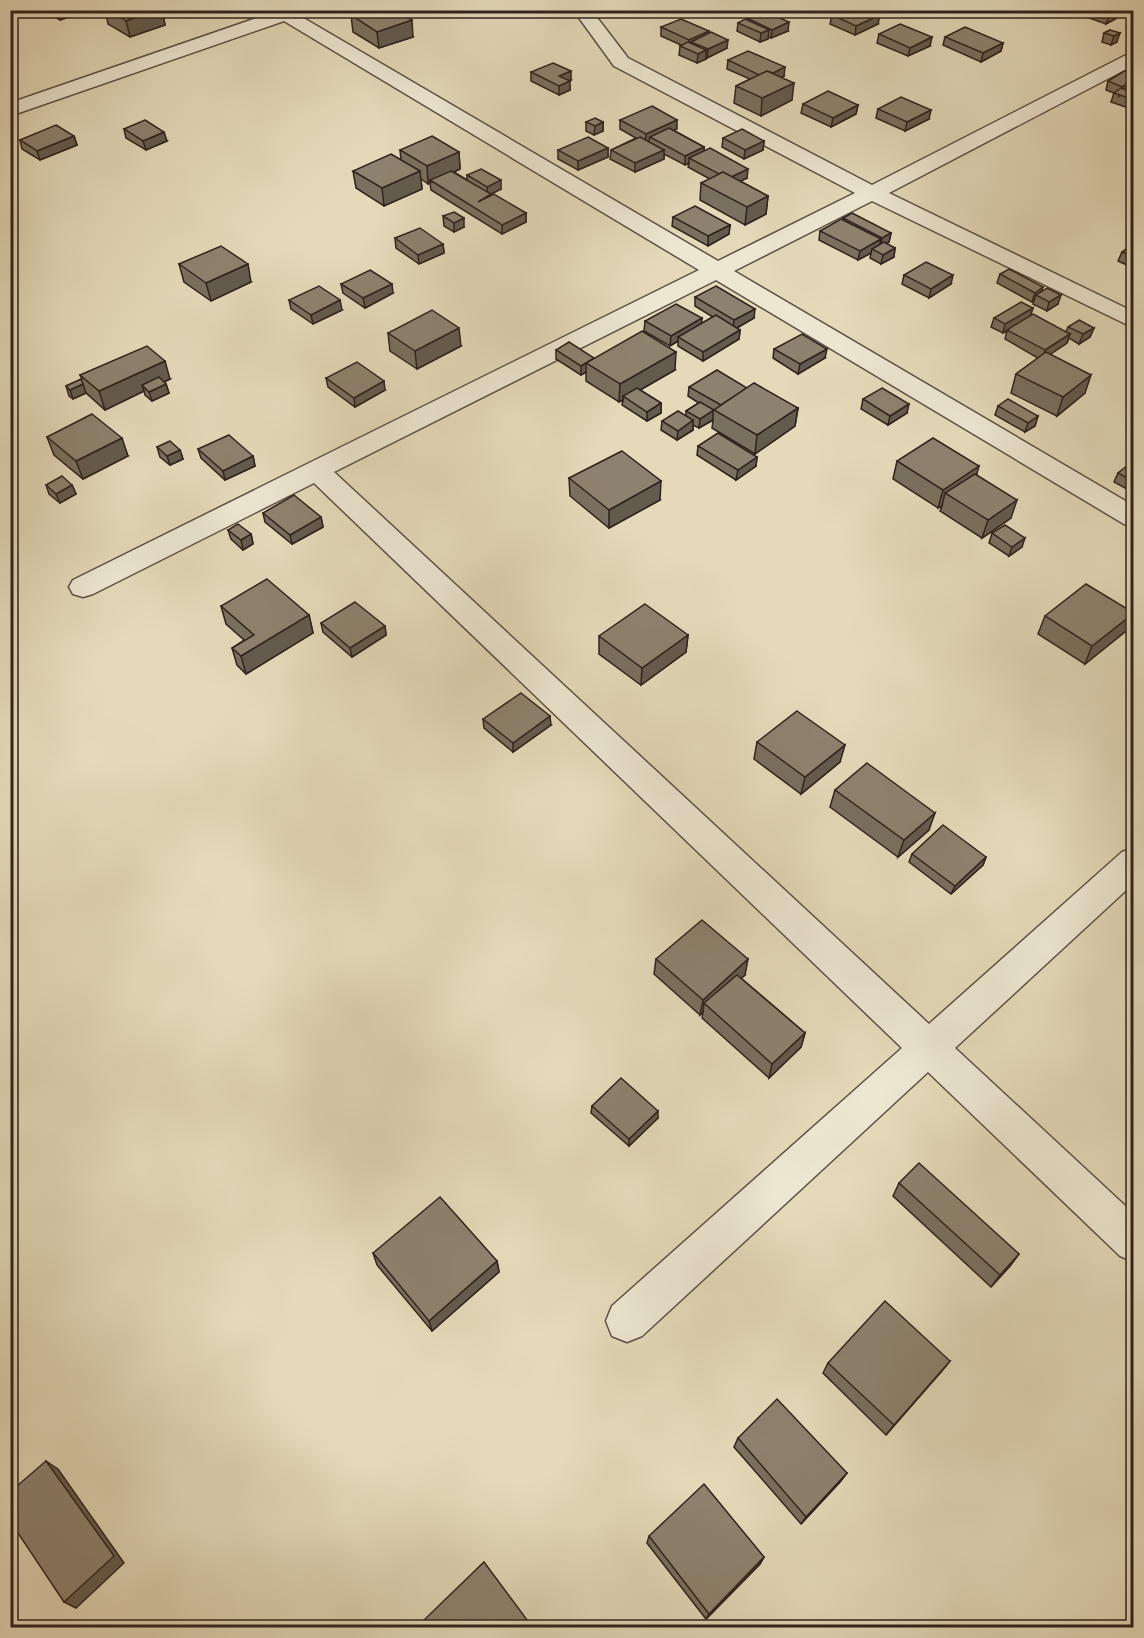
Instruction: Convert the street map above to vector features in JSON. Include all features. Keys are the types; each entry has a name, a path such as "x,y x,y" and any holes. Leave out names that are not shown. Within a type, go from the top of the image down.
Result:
{"street":[{"path":"10,110 288,12 1134,518"},
{"path":"587,12 621,62 872,193 1134,321"},
{"path":"83,586 872,193 1134,57"},
{"path":"316,470 1134,1242"},
{"path":"627,1321 1134,862"}],"building":[{"path":"110,10 155,10 126,21"},
{"path":"366,10 396,10 412,20 377,32 351,15"},
{"path":"843,10 869,10 880,15 856,26 832,15"},
{"path":"1095,10 1118,10 1109,16"},
{"path":"764,11 789,22 772,30 747,18"},
{"path":"681,19 709,31 689,40 661,27"},
{"path":"745,19 769,30 761,33 738,23"},
{"path":"900,24 932,37 910,48 879,34"},
{"path":"965,27 1003,43 983,53 945,37"},
{"path":"1110,30 1120,33 1114,36 1104,33"},
{"path":"711,32 728,40 708,49 691,42"},
{"path":"688,42 706,50 698,54 680,46"},
{"path":"748,51 785,67 773,73 767,71 759,75 728,60"},
{"path":"553,63 571,71 559,76 570,81 559,86 531,72"},
{"path":"1131,67 1134,68 1134,80 1122,87 1108,81"},
{"path":"767,71 794,83 762,98 736,86"},
{"path":"1121,88 1134,93 1134,100 1114,93"},
{"path":"828,91 858,105 833,118 803,104"},
{"path":"901,97 931,110 907,122 878,109"},
{"path":"652,106 677,120 646,134 620,120"},
{"path":"595,118 603,122 595,126 586,122"},
{"path":"145,120 164,132 143,141 124,129"},
{"path":"56,125 74,136 37,151 20,140"},
{"path":"669,128 704,147 685,156 650,137"},
{"path":"742,129 764,141 745,150 723,138"},
{"path":"432,136 459,152 427,166 400,150"},
{"path":"588,137 608,148 578,161 558,150"},
{"path":"640,137 664,150 635,163 611,150"},
{"path":"710,148 748,169 731,177 723,172 719,174 689,158"},
{"path":"391,154 420,171 382,188 353,171"},
{"path":"481,169 501,180 487,187 467,175"},
{"path":"451,171 491,194 478,202 494,194 526,213 502,225 430,180"},
{"path":"723,172 768,196 747,207 701,183"},
{"path":"695,206 730,225 708,236 673,217"},
{"path":"454,212 464,218 454,223 443,216"},
{"path":"852,213 891,233 882,238 843,218"},
{"path":"841,219 881,239 860,251 820,231"},
{"path":"420,228 443,244 418,255 395,238"},
{"path":"884,242 895,248 883,255 872,249"},
{"path":"1134,244 1134,257 1122,252"},
{"path":"221,246 248,264 206,283 179,264"},
{"path":"926,262 953,275 931,289 904,275"},
{"path":"1009,269 1043,287 1035,293 1000,274"},
{"path":"370,270 392,284 363,298 341,284"},
{"path":"319,286 340,300 311,315 289,300"},
{"path":"716,286 755,309 734,320 695,297"},
{"path":"1047,288 1061,295 1049,302 1036,295"},
{"path":"1021,302 1033,308 1005,324 994,318"},
{"path":"676,304 702,318 671,336 645,321"},
{"path":"432,310 459,328 415,351 388,333"},
{"path":"1033,314 1070,334 1045,350 1007,330"},
{"path":"716,315 740,330 703,352 678,337"},
{"path":"1079,320 1094,328 1083,334 1068,327"},
{"path":"642,331 676,352 620,384 586,363"},
{"path":"802,334 827,349 800,364 774,349"},
{"path":"569,342 594,358 581,366 556,350"},
{"path":"147,346 165,361 99,391 80,375"},
{"path":"1046,352 1091,375 1063,397 1016,374"},
{"path":"357,362 384,381 354,398 326,378"},
{"path":"717,370 747,388 721,405 689,387"},
{"path":"159,377 166,384 149,392 142,385"},
{"path":"81,379 83,384 70,390 66,386"},
{"path":"754,383 798,408 757,435 714,410"},
{"path":"637,388 661,403 647,412 623,396"},
{"path":"882,388 909,404 890,416 863,399"},
{"path":"1008,399 1038,416 1028,423 998,406"},
{"path":"700,402 714,410 700,419 686,411"},
{"path":"678,411 693,420 678,431 662,421"},
{"path":"92,414 122,438 76,461 47,437"},
{"path":"718,433 757,457 738,470 698,446"},
{"path":"229,435 253,456 223,471 198,449"},
{"path":"933,438 979,466 943,490 897,461"},
{"path":"170,441 180,450 167,456 157,447"},
{"path":"622,451 661,481 609,510 569,478"},
{"path":"1127,466 1134,470 1134,482 1118,473"},
{"path":"975,474 1017,500 988,520 945,493"},
{"path":"62,476 72,485 56,494 46,485"},
{"path":"294,495 321,517 290,535 263,513"},
{"path":"238,524 251,534 241,540 228,530"},
{"path":"1005,525 1025,538 1012,547 992,533"},
{"path":"267,579 309,615 241,656 232,648 254,635 221,606"},
{"path":"1086,584 1134,613 1092,646 1045,616"},
{"path":"355,602 385,626 350,648 321,623"},
{"path":"645,604 688,635 642,668 599,636"},
{"path":"521,693 550,716 513,743 483,719"},
{"path":"797,711 845,745 805,777 757,742"},
{"path":"867,763 935,813 904,840 835,790"},
{"path":"943,825 986,857 955,886 912,854"},
{"path":"702,920 748,959 703,1000 656,959"},
{"path":"737,975 805,1033 772,1064 704,1003"},
{"path":"621,1078 658,1111 629,1139 592,1106"},
{"path":"919,1163 1019,1254 1000,1275 899,1183"},
{"path":"440,1197 497,1261 429,1321 373,1253"},
{"path":"885,1301 950,1361 894,1425 828,1363"},
{"path":"777,1399 847,1473 806,1517 738,1438"},
{"path":"46,1461 114,1556 64,1602 10,1521 10,1492"},
{"path":"704,1484 764,1557 709,1614 649,1536"},
{"path":"484,1562 533,1628 428,1628 423,1621"}]}
